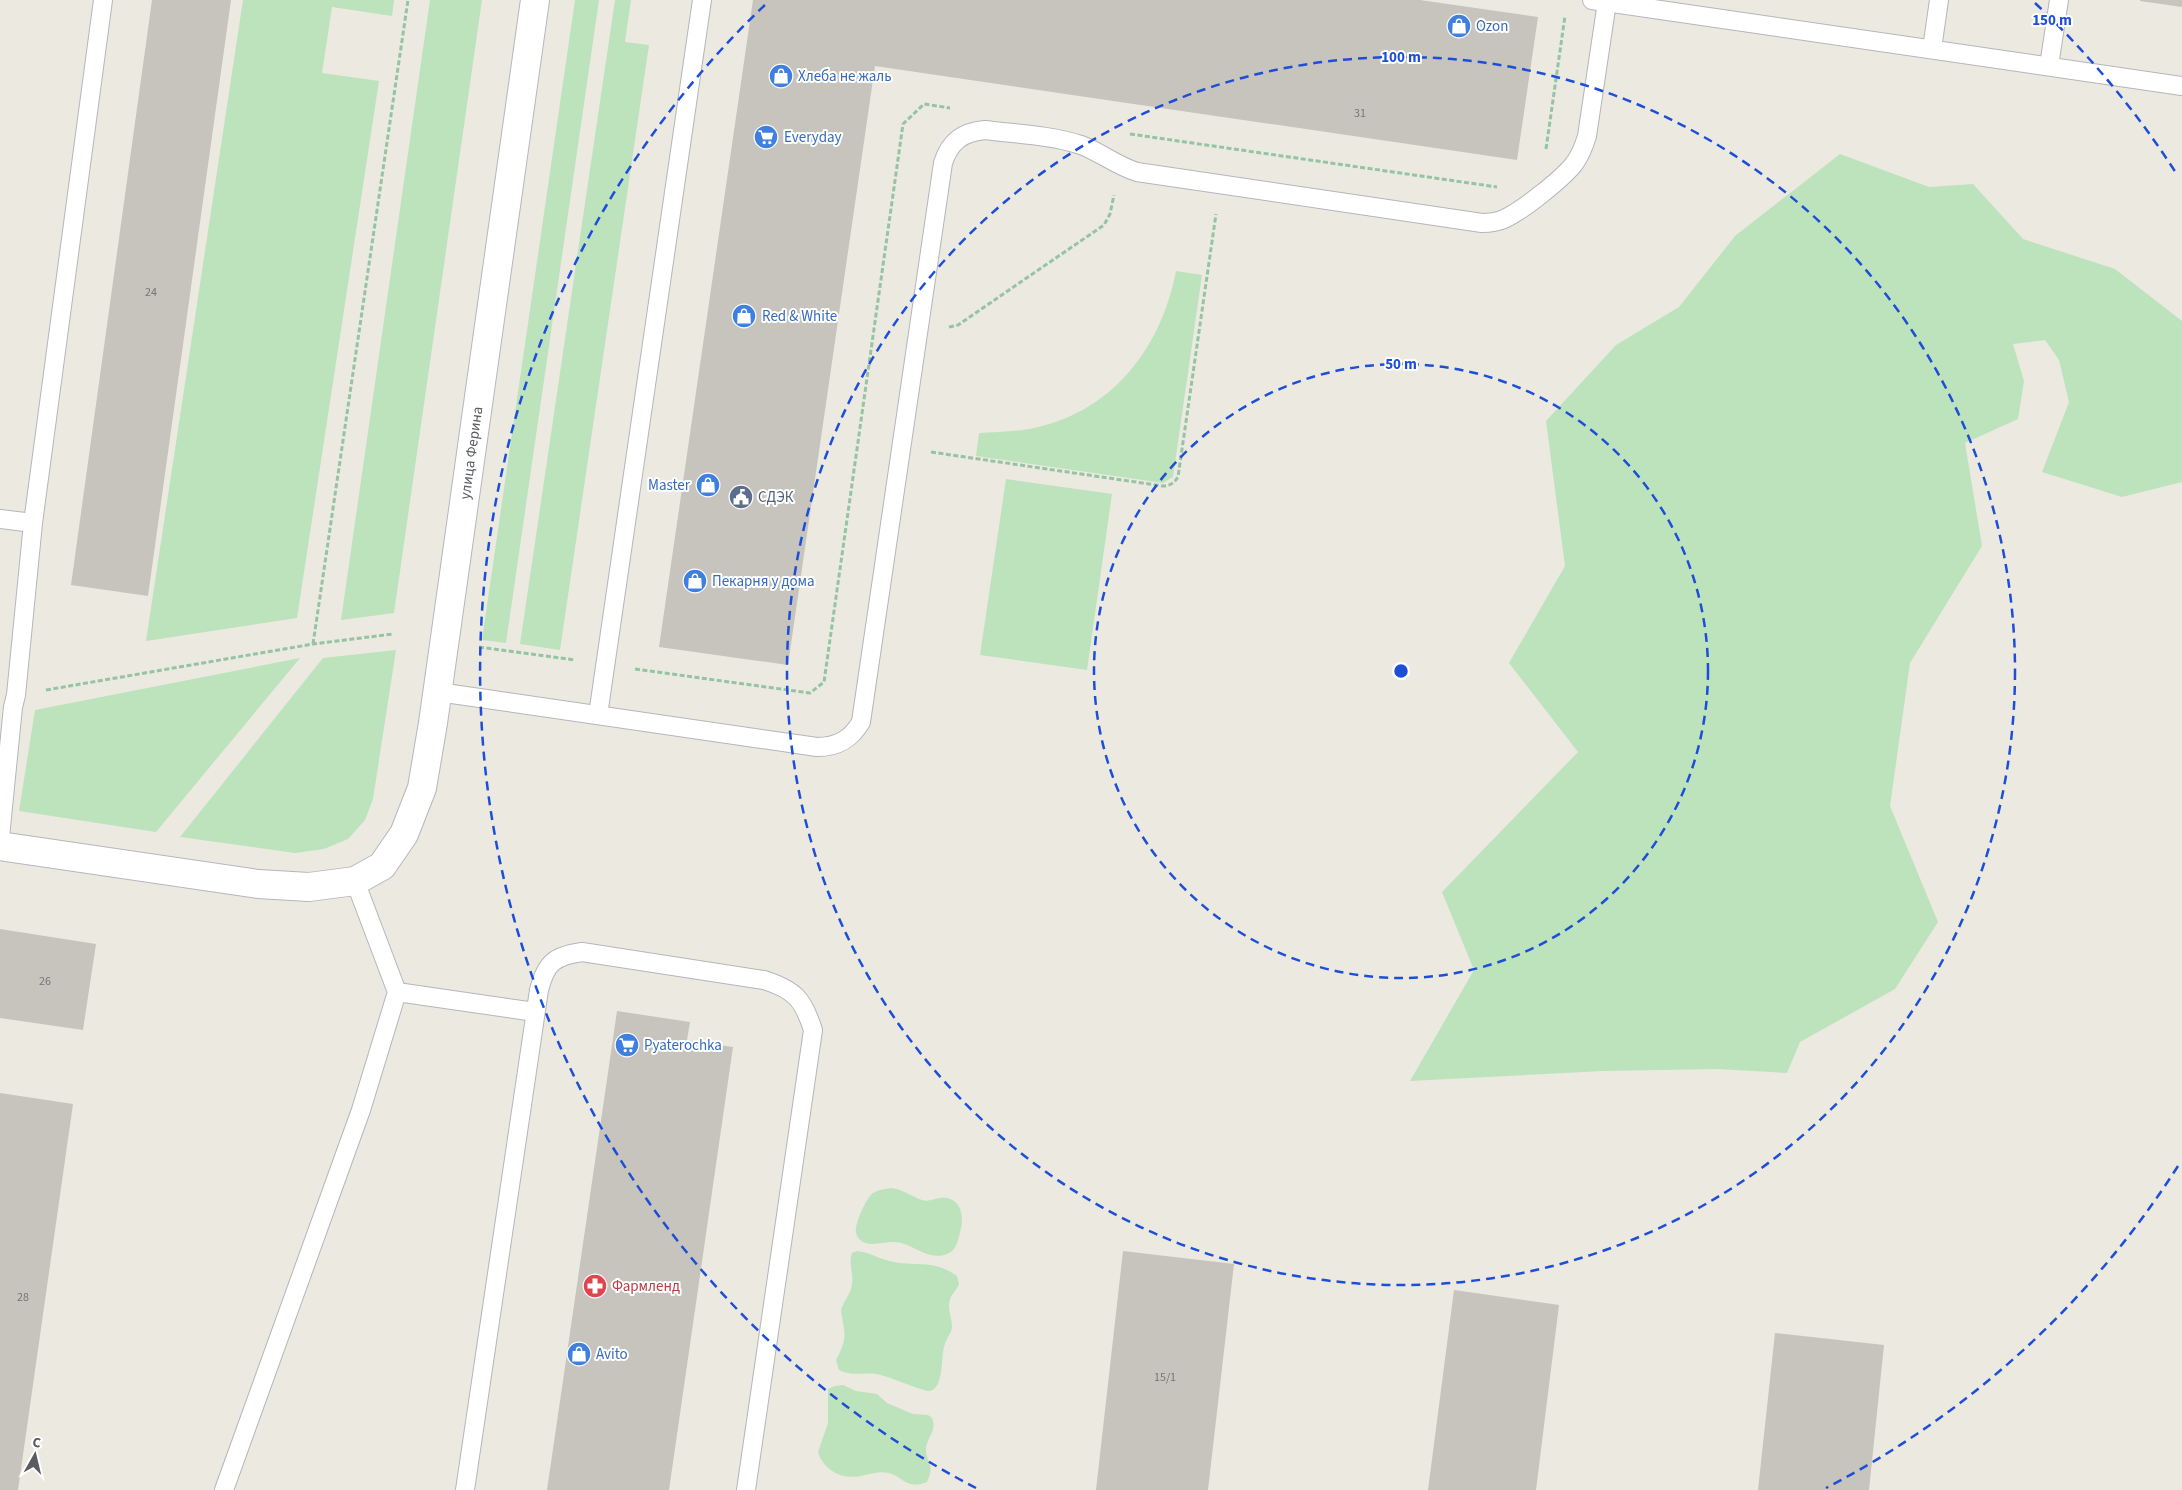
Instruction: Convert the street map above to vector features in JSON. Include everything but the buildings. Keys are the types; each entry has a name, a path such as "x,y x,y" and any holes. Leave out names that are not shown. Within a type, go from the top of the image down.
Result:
{"street":[{"name":"улица Ферина","path":"355,881 382,866 404,834 422,788 438,692 535,0"},
{"path":"0,846 258,884 309,887 355,881"}],"lane":[{"path":"0,837 13,707 16,695 32,523 103,0"},
{"path":"598,715 702,0"},
{"path":"1932,49 1939,0"},
{"path":"2049,66 2059,0"},
{"path":"438,692 817,747 830,747 848,739 861,722 943,163 946,153 956,139 973,131 984,130 1069,142 1100,153 1136,172 1482,223 1504,219 1563,176 1575,163 1582,150 1587,136 1600,1 1657,4 1932,49 2182,86"},
{"path":"0,519 32,523"},
{"path":"224,1490 361,1110 397,992 355,881"},
{"path":"465,1490 535,1012 543,974 552,962 564,955 582,952 764,980 784,986 797,996 806,1009 813,1030 746,1490"},
{"path":"397,992 535,1012"}],"path":[{"path":"313,644 408,0"},
{"path":"1545,154 1566,10"},
{"path":"656,672 810,693 824,682 903,124 924,104 953,108"},
{"path":"1129,134 1500,187"},
{"path":"919,325 944,328 958,325 1104,225 1110,214 1119,164"},
{"path":"901,448 1163,486 1172,484 1178,477 1220,185"},
{"path":"16,695 313,644 394,634"},
{"path":"476,646 559,658"}],"green space":[{"path":"243,0 394,0 392,16 332,7 322,73 379,81 297,618 146,641"},
{"path":"430,0 482,0 394,613 341,620"},
{"path":"575,0 599,0 506,643 482,640"},
{"path":"615,0 631,0 625,42 649,45 560,650 520,644"},
{"path":"1840,154 1929,187 1973,184 2023,239 2115,269 2182,321 2182,482 2122,497 2042,472 2069,402 2059,360 2045,340 2013,344 2024,381 2018,419 1965,443 1982,546 1910,663 1890,806 1938,922 1895,989 1800,1042 1787,1073 1717,1069 1604,1071 1410,1081 1474,970 1442,892 1578,752 1509,663 1565,566 1546,421 1616,345 1679,307 1735,236"},
{"path":"1176,271 1202,275 1173,477 1163,483 976,456 979,433 1023,430 1058,421 1084,409 1108,393 1128,374 1145,351 1169,300"},
{"path":"1006,479 1112,494 1087,670 980,655"},
{"path":"396,650 373,799 365,820 348,839 324,849 295,853 180,837 323,658"},
{"path":"300,658 156,832 19,811 35,710"},
{"path":"891,1188 922,1200 947,1198 957,1204 960,1208 962,1220 953,1251 940,1256 900,1243 872,1244 862,1242 856,1233 856,1229 867,1200 875,1192"},
{"path":"857,1251 894,1262 941,1267 957,1276 959,1284 949,1304 952,1328 944,1349 938,1384 930,1391 878,1374 850,1373 839,1370 836,1360 844,1340 841,1310 851,1288 852,1253"},
{"path":"843,1385 856,1391 877,1394 887,1403 913,1414 928,1415 932,1418 933,1430 926,1448 930,1467 930,1476 927,1482 915,1485 910,1484 894,1475 883,1472 857,1477 843,1476 830,1470 825,1465 818,1452 828,1423 828,1389"}],"place":[{"name":"Ozon","path":"1459,26"},
{"name":"Хлеба не жаль","path":"781,76"},
{"name":"Everyday","path":"766,137"},
{"name":"Red & White","path":"744,316"},
{"name":"Master","path":"708,485"},
{"name":"СДЭК","path":"741,497"},
{"name":"Пекарня у дома","path":"695,581"},
{"name":"Pyaterochka","path":"627,1045"},
{"name":"Фармленд","path":"595,1286"},
{"name":"Avito","path":"579,1354"}]}
